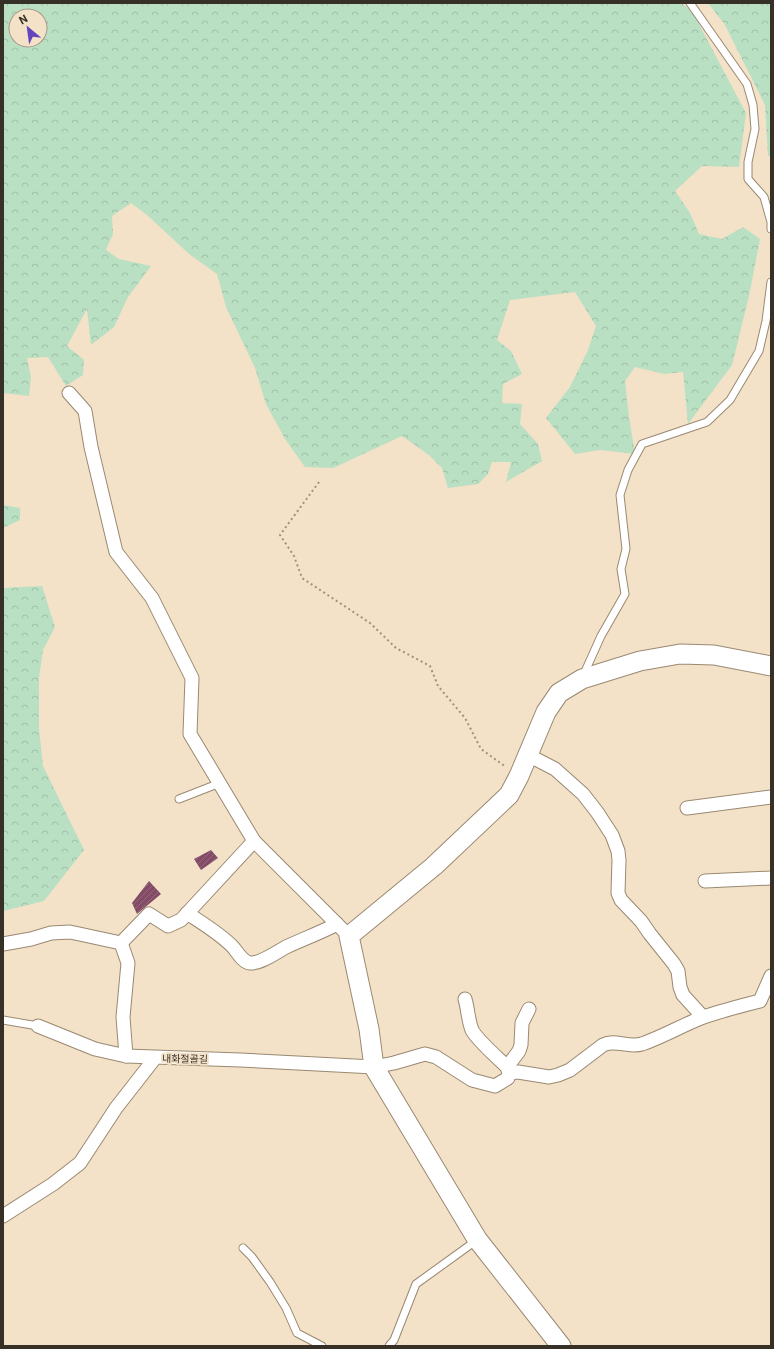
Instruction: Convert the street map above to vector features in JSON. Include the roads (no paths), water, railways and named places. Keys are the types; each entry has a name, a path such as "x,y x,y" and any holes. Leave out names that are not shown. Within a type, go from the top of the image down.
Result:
{"street":[{"path":"69,393 85,412 91,447 116,552 152,598 192,678 190,734 254,841 343,930 369,1029 374,1067 477,1239 561,1346"},
{"path":"187,913 224,938 242,958 249,963 268,958 285,948 319,934 343,930 445,856 509,795 519,776 546,712 559,693 582,679 640,661 680,654 714,655 771,666"},
{"path":"528,754 556,770 583,794 597,812 612,835 618,851 618,893 622,900 641,920 654,940 674,964 678,971 680,987 683,995 703,1017"},
{"path":"687,808 771,797"},
{"path":"121,943 150,914 168,926 181,920 254,841"},
{"path":"705,881 771,878"},
{"path":"3,944 31,939 51,933 70,932 121,943"},
{"path":"121,943 128,963 123,1017 126,1056"},
{"path":"465,999 472,1030 508,1070 549,1077 570,1070 608,1042 626,1045 640,1044 703,1017 760,1001 771,976"},
{"path":"508,1070 519,1051 521,1045 522,1022 529,1009"},
{"name":"내화절골길","path":"38,1026 95,1049 126,1056 374,1067 394,1064 425,1054 436,1057 472,1080 495,1086 508,1078 508,1070"},
{"path":"3,1216 53,1184 80,1163 116,1108 155,1058"}],"lane":[{"path":"690,3 747,84 753,104 755,129 748,162 748,179 764,197 771,222 771,229"},
{"path":"582,679 601,636 625,594 621,569 626,549 620,495 628,470 642,444 707,422 730,400 759,351 766,321 771,282"},
{"path":"179,800 220,783"},
{"name":"내화절골길","path":"3,1020 38,1026"},
{"path":"389,1346 394,1340 416,1284 477,1239"},
{"path":"243,1248 252,1257 270,1282 286,1308 297,1333 322,1346"}]}
